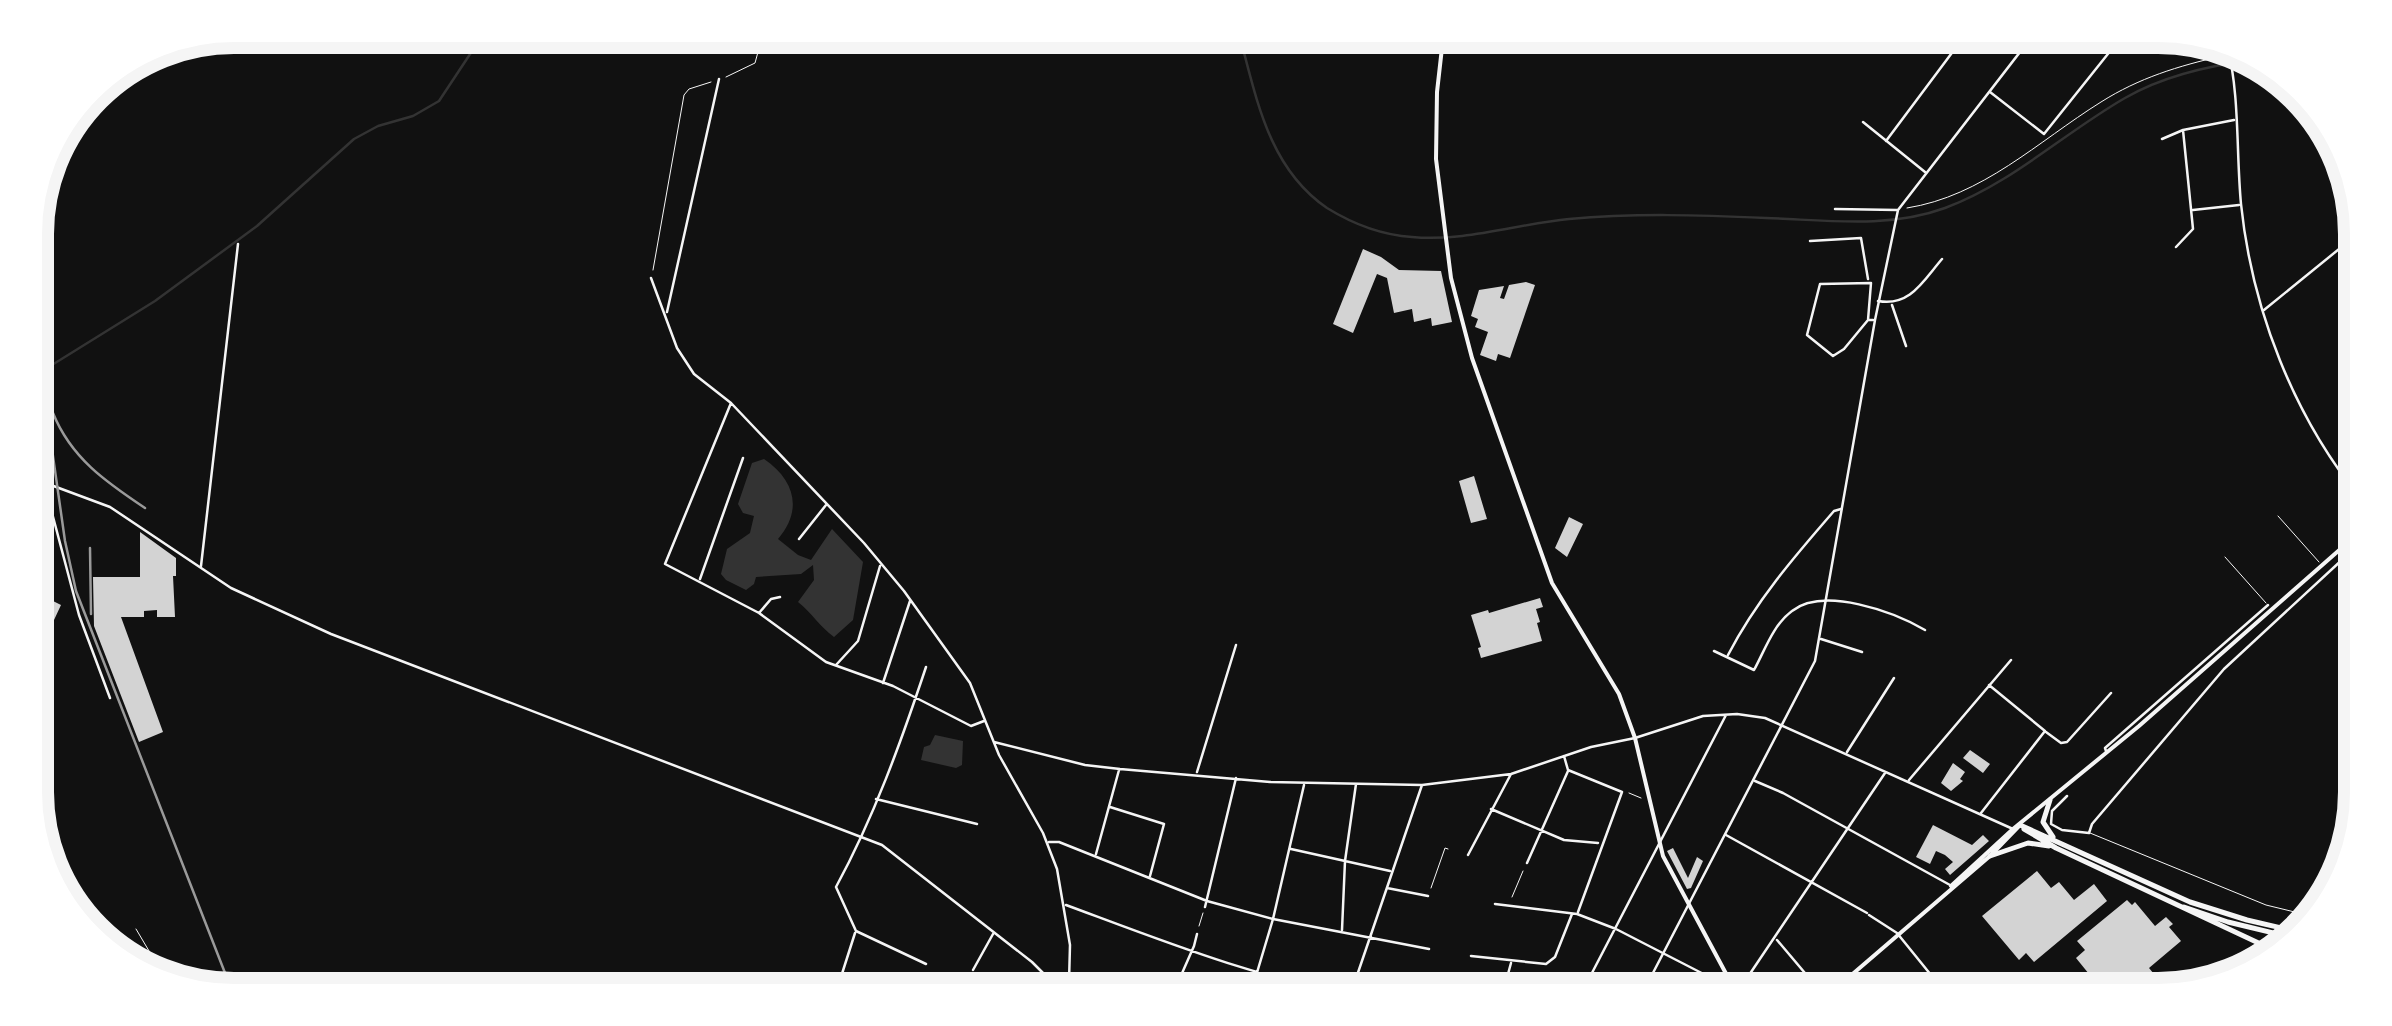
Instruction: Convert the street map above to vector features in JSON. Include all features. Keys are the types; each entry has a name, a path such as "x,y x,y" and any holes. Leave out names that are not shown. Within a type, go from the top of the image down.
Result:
{"highway":[{"path":"2050,800 2043,822 2055,840"},
{"path":"2014,827 2055,840 2190,902 2282,931"},
{"path":"2014,827 2264,946"},
{"path":"1990,856 2028,843 2056,848"},
{"path":"2172,903 2228,922 2281,932"}],"main road":[{"path":"1442,48 1436,122 1443,231 1468,345 1549,576 1567,612 1614,682 1635,738 1660,846 1728,978"},
{"path":"1843,978 2014,827 2107,752 2344,547"},
{"path":"1951,886 1990,856 2014,827"}],"street":[{"path":"1886,140 1955,48"},
{"path":"1650,978 1814,661 1897,212 2023,48"},
{"path":"1990,92 2044,134 2112,48"},
{"path":"2231,63 2241,204 2248,254 2263,311 2309,423 2344,475"},
{"path":"666,314 719,79"},
{"path":"2162,139 2182,130 2236,120"},
{"path":"1863,122 1926,173"},
{"path":"2176,247 2194,229 2182,130"},
{"path":"2191,210 2241,204"},
{"path":"1836,209 1897,212"},
{"path":"1810,242 1862,238 1868,281 1873,286 1868,320 1844,350 1833,356 1808,335 1820,284 1868,281"},
{"path":"201,568 238,244"},
{"path":"2263,311 2344,245"},
{"path":"1878,301 1892,304 1908,298 1942,260"},
{"path":"651,278 683,361 731,403 881,563 970,683 994,742 1048,842 1065,904 1069,978"},
{"path":"1892,304 1906,346"},
{"path":"1868,320 1875,320"},
{"path":"731,403 665,564 759,613 820,659 883,682 971,726 986,721"},
{"path":"699,580 743,458"},
{"path":"48,484 124,514 201,568 254,599 400,662 894,852 1047,978"},
{"path":"799,539 826,504"},
{"path":"1727,657 1786,565 1834,511 1841,509"},
{"path":"48,511 52,513 79,615 110,698"},
{"path":"2068,796 2052,811 2051,824 2062,830 2089,832 2224,669 2344,558"},
{"path":"835,666 838,658 858,641 881,563"},
{"path":"759,613 771,599 780,597"},
{"path":"883,682 911,600"},
{"path":"1714,651 1754,670 1781,621 1805,603 1824,601 1894,612 1925,630"},
{"path":"1819,638 1862,652"},
{"path":"1196,773 1236,644"},
{"path":"1908,782 2011,660"},
{"path":"926,667 862,837 836,888 856,931 926,964"},
{"path":"1846,754 1894,678"},
{"path":"1988,685 2061,743 2067,742 2110,693"},
{"path":"1590,978 1727,714"},
{"path":"994,742 1087,765 1304,784 1422,785 1511,774 1703,716 1755,716 2014,827"},
{"path":"1980,814 2045,731"},
{"path":"1527,863 1568,770 1564,756"},
{"path":"1095,857 1120,768"},
{"path":"1471,956 1546,964 1551,961 1575,913 1622,792 1568,770"},
{"path":"1748,978 1886,772"},
{"path":"1468,855 1511,774"},
{"path":"1205,907 1236,778"},
{"path":"1752,780 1951,886"},
{"path":"1256,978 1304,784"},
{"path":"1342,932 1345,862 1356,784"},
{"path":"1356,978 1422,785"},
{"path":"876,799 977,824"},
{"path":"1110,807 1164,824 1149,878"},
{"path":"1491,809 1564,840 1601,843"},
{"path":"1724,834 1868,914 1897,934 1933,978"},
{"path":"1048,842 1059,842 1206,901 1273,919 1429,949"},
{"path":"1289,849 1392,872"},
{"path":"1387,888 1428,896"},
{"path":"1065,904 1192,952 1282,978"},
{"path":"1495,904 1575,913 1616,929 1711,978"},
{"path":"841,978 856,931"},
{"path":"973,970 994,933"},
{"path":"1180,978 1197,934"},
{"path":"1774,938 1810,978"},
{"path":"1507,978 1512,961"}],"lane":[{"path":"2278,516 2322,566"},
{"path":"2225,557 2270,607"},
{"path":"2089,832 2205,882 2300,913"},
{"path":"136,929 155,961"}],"path":[{"path":"651,278 684,95 689,89 751,68 758,48"},
{"path":"1897,212 1926,206 1980,185 2102,102 2158,72 2221,58"},
{"path":"1622,792 1644,799"},
{"path":"1428,896 1445,848 1448,849"},
{"path":"1509,904 1527,863"},
{"path":"1197,934 1205,907"}],"shaded area":[{"path":"764,459 783,476 792,496 791,517 778,539 811,560 832,529 863,562 853,620 834,637 798,602 814,580 813,565 801,574 756,577 746,590 721,574 727,549 750,533 754,516 743,513 738,504 752,463"},
{"path":"935,735 963,741 962,765 956,768 921,760 924,747 930,745"}],"building":[{"path":"1363,249 1399,270 1441,271 1452,322 1432,326 1431,318 1414,322 1412,309 1394,313 1387,278 1377,274 1353,333 1333,324"},
{"path":"1509,285 1535,285 1510,358 1498,354 1496,361 1480,355 1488,332 1475,327 1478,319 1471,316 1479,290 1504,286 1500,298 1504,299"},
{"path":"1474,476 1487,519 1471,523 1459,481"},
{"path":"1569,517 1583,524 1567,557 1555,548"},
{"path":"140,532 176,558 176,576 175,617 157,617 157,610 144,611 144,617 121,617 163,732 139,742 94,626 93,577 140,577"},
{"path":"48,598 61,605 48,633"},
{"path":"1540,598 1543,607 1536,609 1542,641 1481,658 1471,615"},
{"path":"1970,750 1990,764 1983,773 1963,758"},
{"path":"1953,763 1965,772 1960,779 1963,781 1951,791 1941,783"},
{"path":"1933,825 1972,845 1983,835 1989,841 1950,875 1945,869 1953,862 1945,855 1936,851 1930,864 1916,857"},
{"path":"1673,848 1688,878 1697,857 1703,861 1691,888 1687,889 1667,851"},
{"path":"2037,871 2051,888 2059,882 2074,900 2094,884 2107,901 2034,962 2026,953 2019,960 1982,916"},
{"path":"2127,900 2132,905 2135,902 2155,926 2166,917 2181,941 2149,968 2157,978 2084,978 2089,974 2076,958 2085,950 2077,941"}],"waterway":[{"path":"48,367 155,301 257,226 354,139 378,126 413,116 439,101 474,48"},
{"path":"1243,48 1258,104 1277,151 1307,191 1327,208 1368,228 1432,238 1618,216 1857,222 1923,215 1993,185 2140,90 2188,73 2233,63"}],"railway":[{"path":"53,413 80,456 145,508"},
{"path":"48,421 76,591 227,978"},
{"path":"90,548 91,614"}]}
